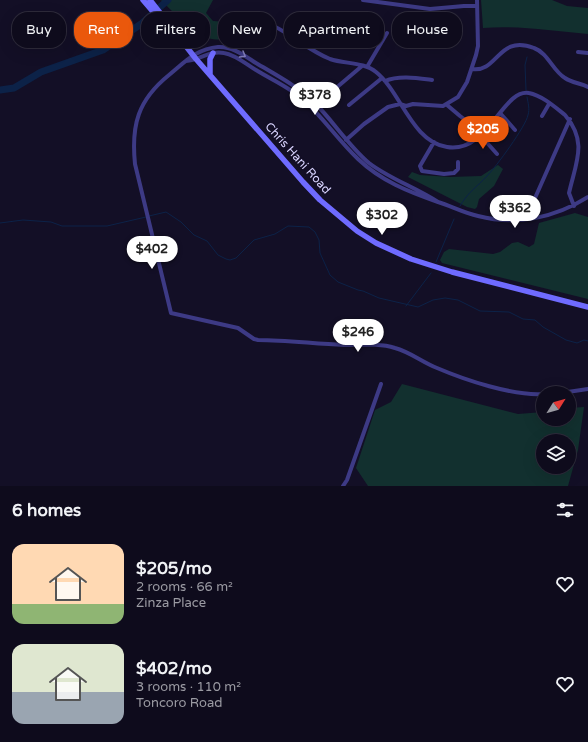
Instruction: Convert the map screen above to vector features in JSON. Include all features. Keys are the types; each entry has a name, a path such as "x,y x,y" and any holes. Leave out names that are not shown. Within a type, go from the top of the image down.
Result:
{"main road":[{"name":"Chris Hani Road","path":"143,0 155,12"},
{"name":"Chris Hani Road","path":"150,0 158,12"},
{"name":"Chris Hani Road","path":"187,48 320,200 357,231 376,243 428,266 588,307"},
{"path":"210,75 210,59 213,53"}],"street":[{"path":"363,0 430,9 476,6"},
{"path":"343,143 381,111 400,104 406,106 413,104 437,106 447,105 454,101 462,92 472,69 478,46 477,0"},
{"path":"276,28 320,54 344,63 364,66 374,71 384,80 397,96 409,118 434,142 448,148 470,144 482,134 512,98 523,93 535,95 570,119 582,134 584,144 582,158 569,193 574,206"},
{"path":"336,88 364,66 387,33"},
{"path":"472,69 478,70 485,68 506,48 517,46 530,47 542,53 555,70 566,79 588,87"},
{"path":"438,202 396,180 370,163 347,140 308,96 289,83 229,48 218,47 194,56 186,61 153,90 147,98 137,121 133,142 135,164 171,313 238,328 254,339 258,340 345,345 385,345 408,352 436,368 512,391 536,393"},
{"path":"578,52 588,53"},
{"path":"194,56 213,53 230,54 295,94 312,109 358,160 383,178 409,191 438,202 478,216 516,221 546,216 574,206 588,196"},
{"path":"349,105 384,80 404,78 432,80"},
{"path":"542,116 549,104"},
{"path":"447,105 482,134 497,154"},
{"path":"500,113 515,130"},
{"path":"535,198 570,119"},
{"path":"434,142 420,166 422,171 444,174 454,173 458,169 458,162"},
{"path":"343,486 347,480 382,384"},
{"path":"576,391 588,389"},
{"path":"347,480 348,486"}],"green space":[{"path":"161,0 213,0 207,12 173,12"},
{"path":"481,0 552,0 567,6 588,8 588,34 522,28 483,28"},
{"path":"210,18 213,21 218,21 218,40 210,38"},
{"path":"498,165 503,169 494,186 479,199 475,209 467,207 408,177 412,172 420,175 450,177 481,176"},
{"path":"575,213 588,217 588,299 442,263 440,260 444,252 449,249 493,254 500,252 512,243 518,242 529,247 534,244 539,223"},
{"path":"402,384 518,414 536,413 536,426 576,426 576,408 584,407 576,457 576,434 536,434 536,474 571,474 568,486 368,486 356,468 375,410 391,402"}],"waterway":[{"path":"0,90 14,88 41,72 103,50 141,24 168,0"},
{"path":"526,90 525,65 527,57"},
{"path":"460,206 469,193 497,164 522,128 529,113 527,97"},
{"path":"149,216 166,212 181,222 194,235 207,241 218,255 230,260 236,258 254,240 275,234 288,226 309,227 315,232 319,240 320,253 330,275 338,282 379,298 418,307 433,300 445,298 458,300 480,311 509,312 523,319 535,320 543,327 566,340 577,343 584,340 588,341"},
{"path":"0,223 23,220 51,222 62,226 107,226 146,217"},
{"path":"436,262 454,219"},
{"path":"406,306 431,273"}]}
